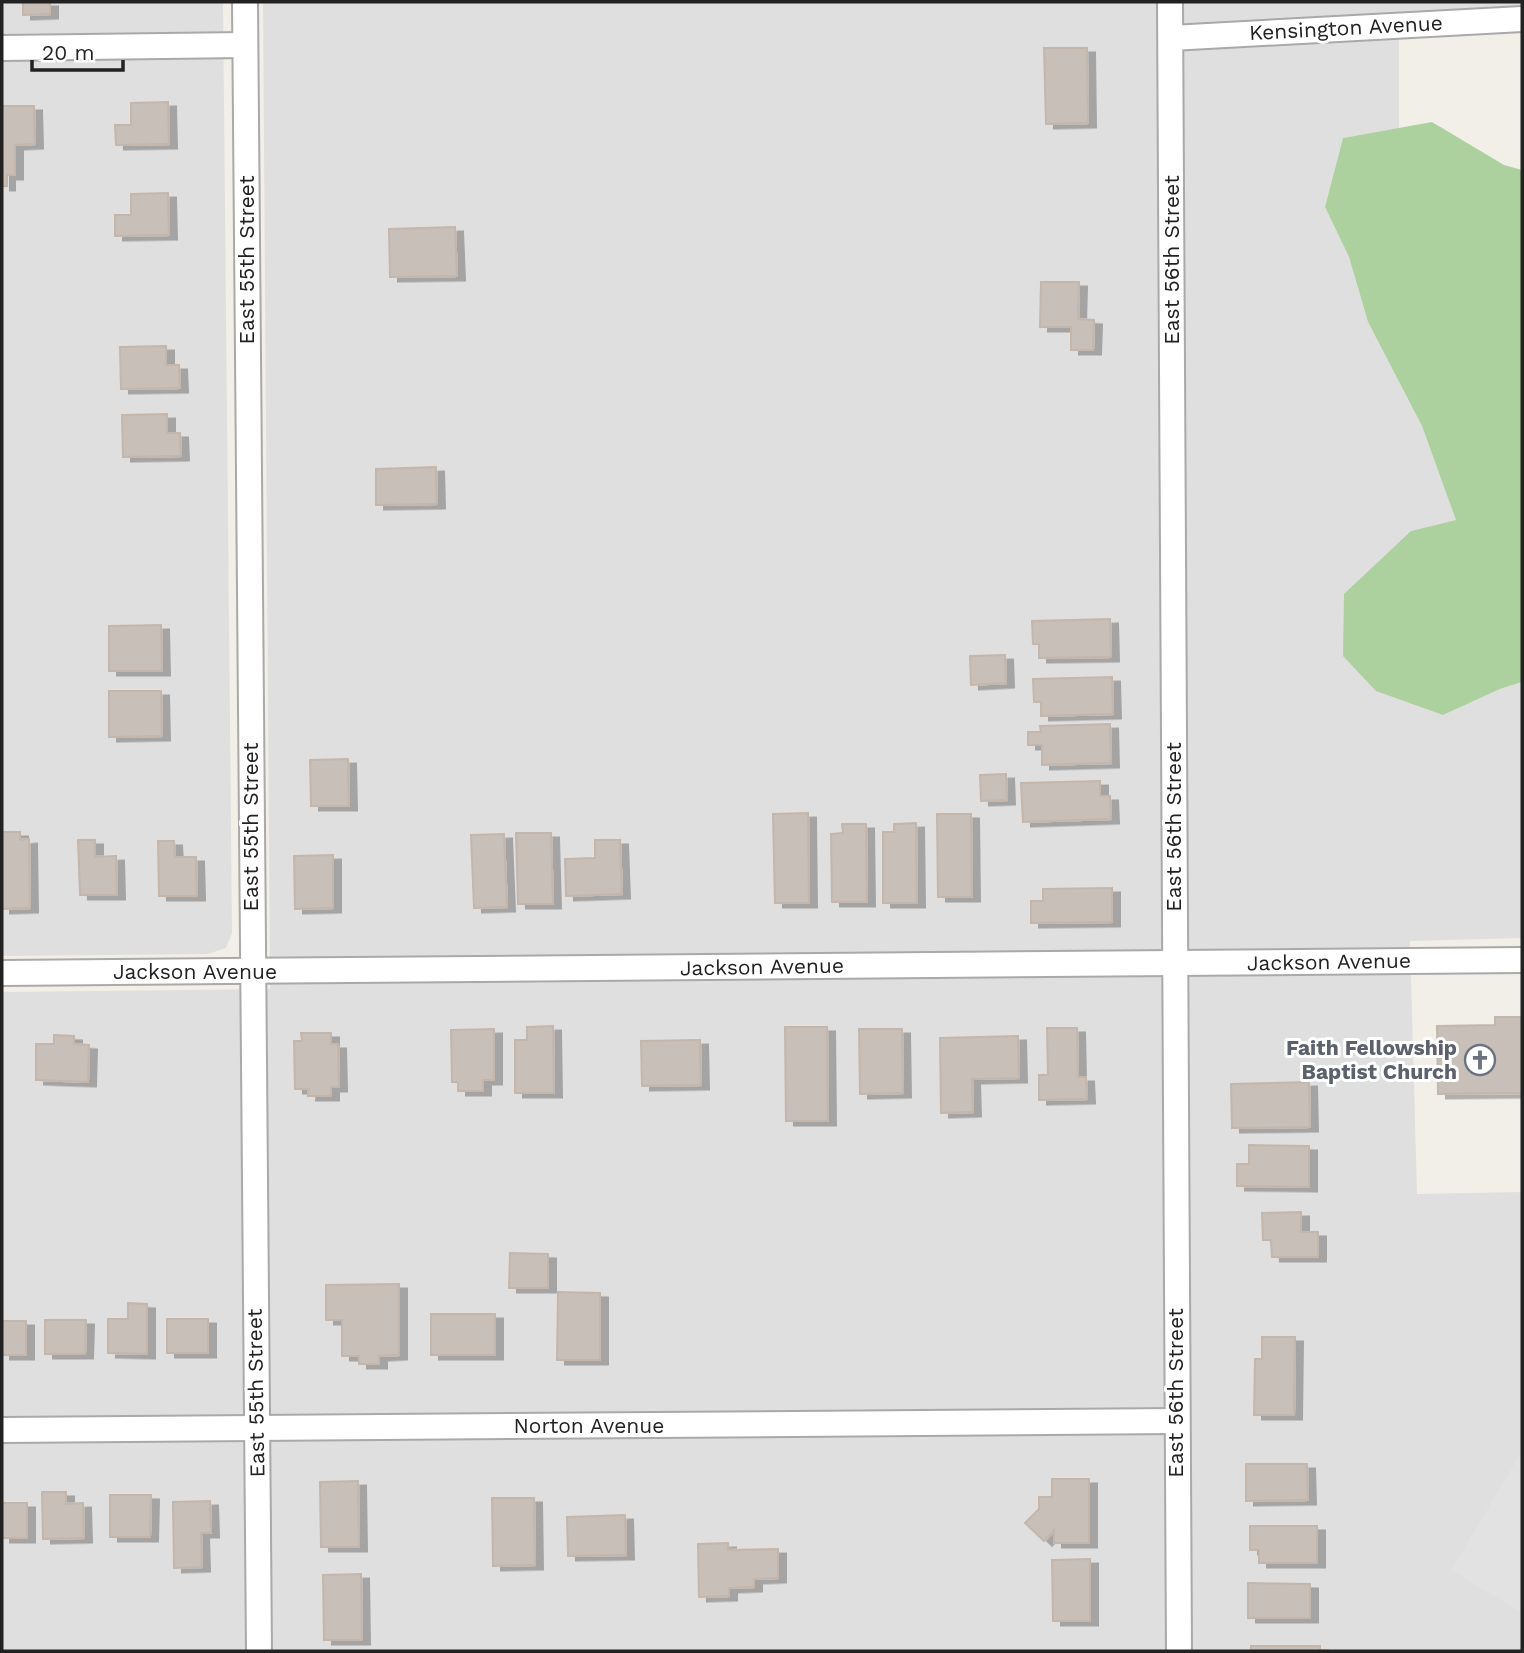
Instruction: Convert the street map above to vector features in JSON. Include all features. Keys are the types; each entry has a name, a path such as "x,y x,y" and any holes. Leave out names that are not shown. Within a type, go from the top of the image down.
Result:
{"street":[{"name":"East 55th Street","path":"245,2 259,1651"},
{"name":"East 56th Street","path":"1170,2 1179,1651"},
{"name":"Kensington Avenue","path":"1171,38 1522,19"},
{"path":"2,48 245,45"},
{"name":"Jackson Avenue","path":"2,973 1522,960"},
{"name":"Norton Avenue","path":"2,1430 1176,1421"}],"shaded area":[{"path":"2,2 223,2 232,933 226,948 208,954 2,956"},
{"path":"263,2 1522,2 1522,8 1399,13 1399,128 1343,138 1325,207 1349,257 1368,322 1422,426 1457,520 1411,531 1443,715 1522,682 1522,938 1410,941 1417,1194 1522,1192 1522,1651 2,1651 2,992 270,989"},
{"path":"1522,1451 1522,1606 1519,1611 1451,1570"}],"green space":[{"path":"1432,122 1504,165 1522,170 1522,682 1443,715 1376,691 1343,656 1344,594 1411,531 1456,520 1422,426 1368,322 1349,257 1325,207 1343,138"}],"building":[{"path":"23,2 50,2 50,14 23,15"},
{"path":"1044,48 1087,48 1088,123 1046,124"},
{"path":"168,102 169,144 116,145 115,125 131,125 131,103"},
{"path":"2,106 34,106 35,144 15,145 15,175 7,175 7,186 2,186"},
{"path":"168,193 169,235 115,236 115,215 131,215 131,194"},
{"path":"455,227 457,276 390,277 389,229"},
{"path":"1041,282 1079,282 1078,319 1094,320 1093,350 1071,350 1071,327 1040,327"},
{"path":"166,346 166,365 179,365 180,388 121,389 120,347"},
{"path":"167,414 167,433 180,433 181,456 123,457 122,415"},
{"path":"436,467 437,504 376,505 376,469"},
{"path":"1110,619 1111,657 1039,658 1039,644 1033,644 1032,621"},
{"path":"161,625 162,671 109,671 109,626"},
{"path":"1005,655 1006,683 971,685 970,656"},
{"path":"1112,677 1113,714 1041,716 1041,702 1034,702 1033,679"},
{"path":"109,691 161,691 162,736 109,737"},
{"path":"1110,724 1111,763 1042,765 1042,745 1028,745 1028,732 1041,732 1040,726"},
{"path":"348,759 349,806 311,806 310,760"},
{"path":"1006,774 1007,800 981,801 980,775"},
{"path":"1100,781 1100,796 1110,796 1111,819 1023,822 1021,783"},
{"path":"808,813 809,903 775,903 773,814"},
{"path":"937,814 971,814 972,897 938,897"},
{"path":"916,823 917,903 883,903 883,832 894,832 894,824"},
{"path":"842,824 866,824 867,902 832,902 831,834 843,833"},
{"path":"2,832 20,832 20,840 29,839 30,908 2,909"},
{"path":"516,833 551,833 553,904 518,904"},
{"path":"504,834 507,907 474,908 471,835"},
{"path":"78,840 95,840 95,857 116,856 117,895 80,895"},
{"path":"595,840 620,840 622,894 566,896 565,859 595,858"},
{"path":"158,841 174,841 175,857 196,857 197,896 159,896"},
{"path":"333,855 333,908 295,909 294,856"},
{"path":"1112,888 1112,922 1031,923 1031,901 1043,901 1043,889"},
{"name":"Faith Fellowship Baptist Church","path":"1495,1017 1522,1017 1522,1093 1438,1094 1437,1026 1495,1025"},
{"path":"553,1026 554,1093 515,1093 515,1040 527,1040 527,1027"},
{"path":"785,1027 827,1027 828,1121 786,1121"},
{"path":"1047,1028 1077,1028 1078,1077 1086,1077 1087,1099 1039,1100 1039,1075 1048,1075"},
{"path":"494,1029 494,1080 483,1080 483,1091 458,1091 458,1082 452,1082 451,1030"},
{"path":"859,1029 902,1029 903,1093 860,1094"},
{"path":"301,1033 331,1033 331,1044 338,1044 339,1087 331,1087 331,1096 308,1096 309,1089 295,1089 294,1041 302,1041"},
{"path":"54,1035 74,1036 74,1044 89,1045 88,1082 36,1080 36,1044 54,1044"},
{"path":"1018,1036 1019,1078 972,1079 973,1112 941,1113 940,1038"},
{"path":"700,1040 701,1085 642,1086 641,1041"},
{"path":"1309,1082 1310,1127 1232,1128 1231,1084"},
{"path":"1249,1145 1309,1146 1309,1187 1237,1186 1237,1164 1249,1164"},
{"path":"1301,1212 1301,1232 1318,1232 1318,1257 1272,1257 1271,1240 1263,1240 1262,1213"},
{"path":"510,1253 548,1254 548,1288 509,1288"},
{"path":"399,1284 399,1355 379,1356 379,1364 359,1364 359,1356 342,1356 342,1320 326,1320 326,1285"},
{"path":"558,1292 600,1293 600,1360 557,1360"},
{"path":"128,1303 147,1304 147,1354 108,1353 108,1319 128,1319"},
{"path":"431,1314 495,1314 495,1355 431,1355"},
{"path":"167,1319 208,1319 208,1353 167,1353"},
{"path":"45,1320 86,1320 85,1354 45,1354"},
{"path":"2,1321 26,1321 26,1355 2,1355"},
{"path":"1262,1337 1295,1337 1294,1415 1254,1415 1255,1359 1262,1359"},
{"path":"1246,1464 1307,1464 1308,1500 1246,1501"},
{"path":"1052,1479 1089,1479 1089,1543 1054,1543 1054,1531 1044,1541 1025,1523 1039,1509 1039,1497 1052,1497"},
{"path":"358,1481 359,1547 321,1547 320,1482"},
{"path":"42,1492 66,1492 66,1504 83,1503 84,1538 43,1539"},
{"path":"110,1495 151,1495 150,1537 110,1537"},
{"path":"492,1498 534,1498 535,1565 493,1566"},
{"path":"210,1501 211,1533 201,1533 202,1567 174,1568 173,1502"},
{"path":"2,1503 27,1503 27,1538 2,1538"},
{"path":"625,1515 626,1555 568,1556 567,1517"},
{"path":"1250,1526 1317,1526 1317,1563 1259,1563 1259,1550 1250,1550"},
{"path":"728,1543 728,1550 778,1549 778,1578 754,1579 754,1587 729,1588 729,1596 699,1597 698,1544"},
{"path":"1090,1559 1090,1621 1053,1621 1052,1560"},
{"path":"361,1574 362,1640 324,1640 323,1575"},
{"path":"1248,1583 1310,1584 1310,1618 1248,1618"},
{"path":"1251,1646 1320,1646 1320,1651 1251,1651"}],"place":[{"name":"Faith Fellowship Baptist Church","path":"1480,1060"}]}
